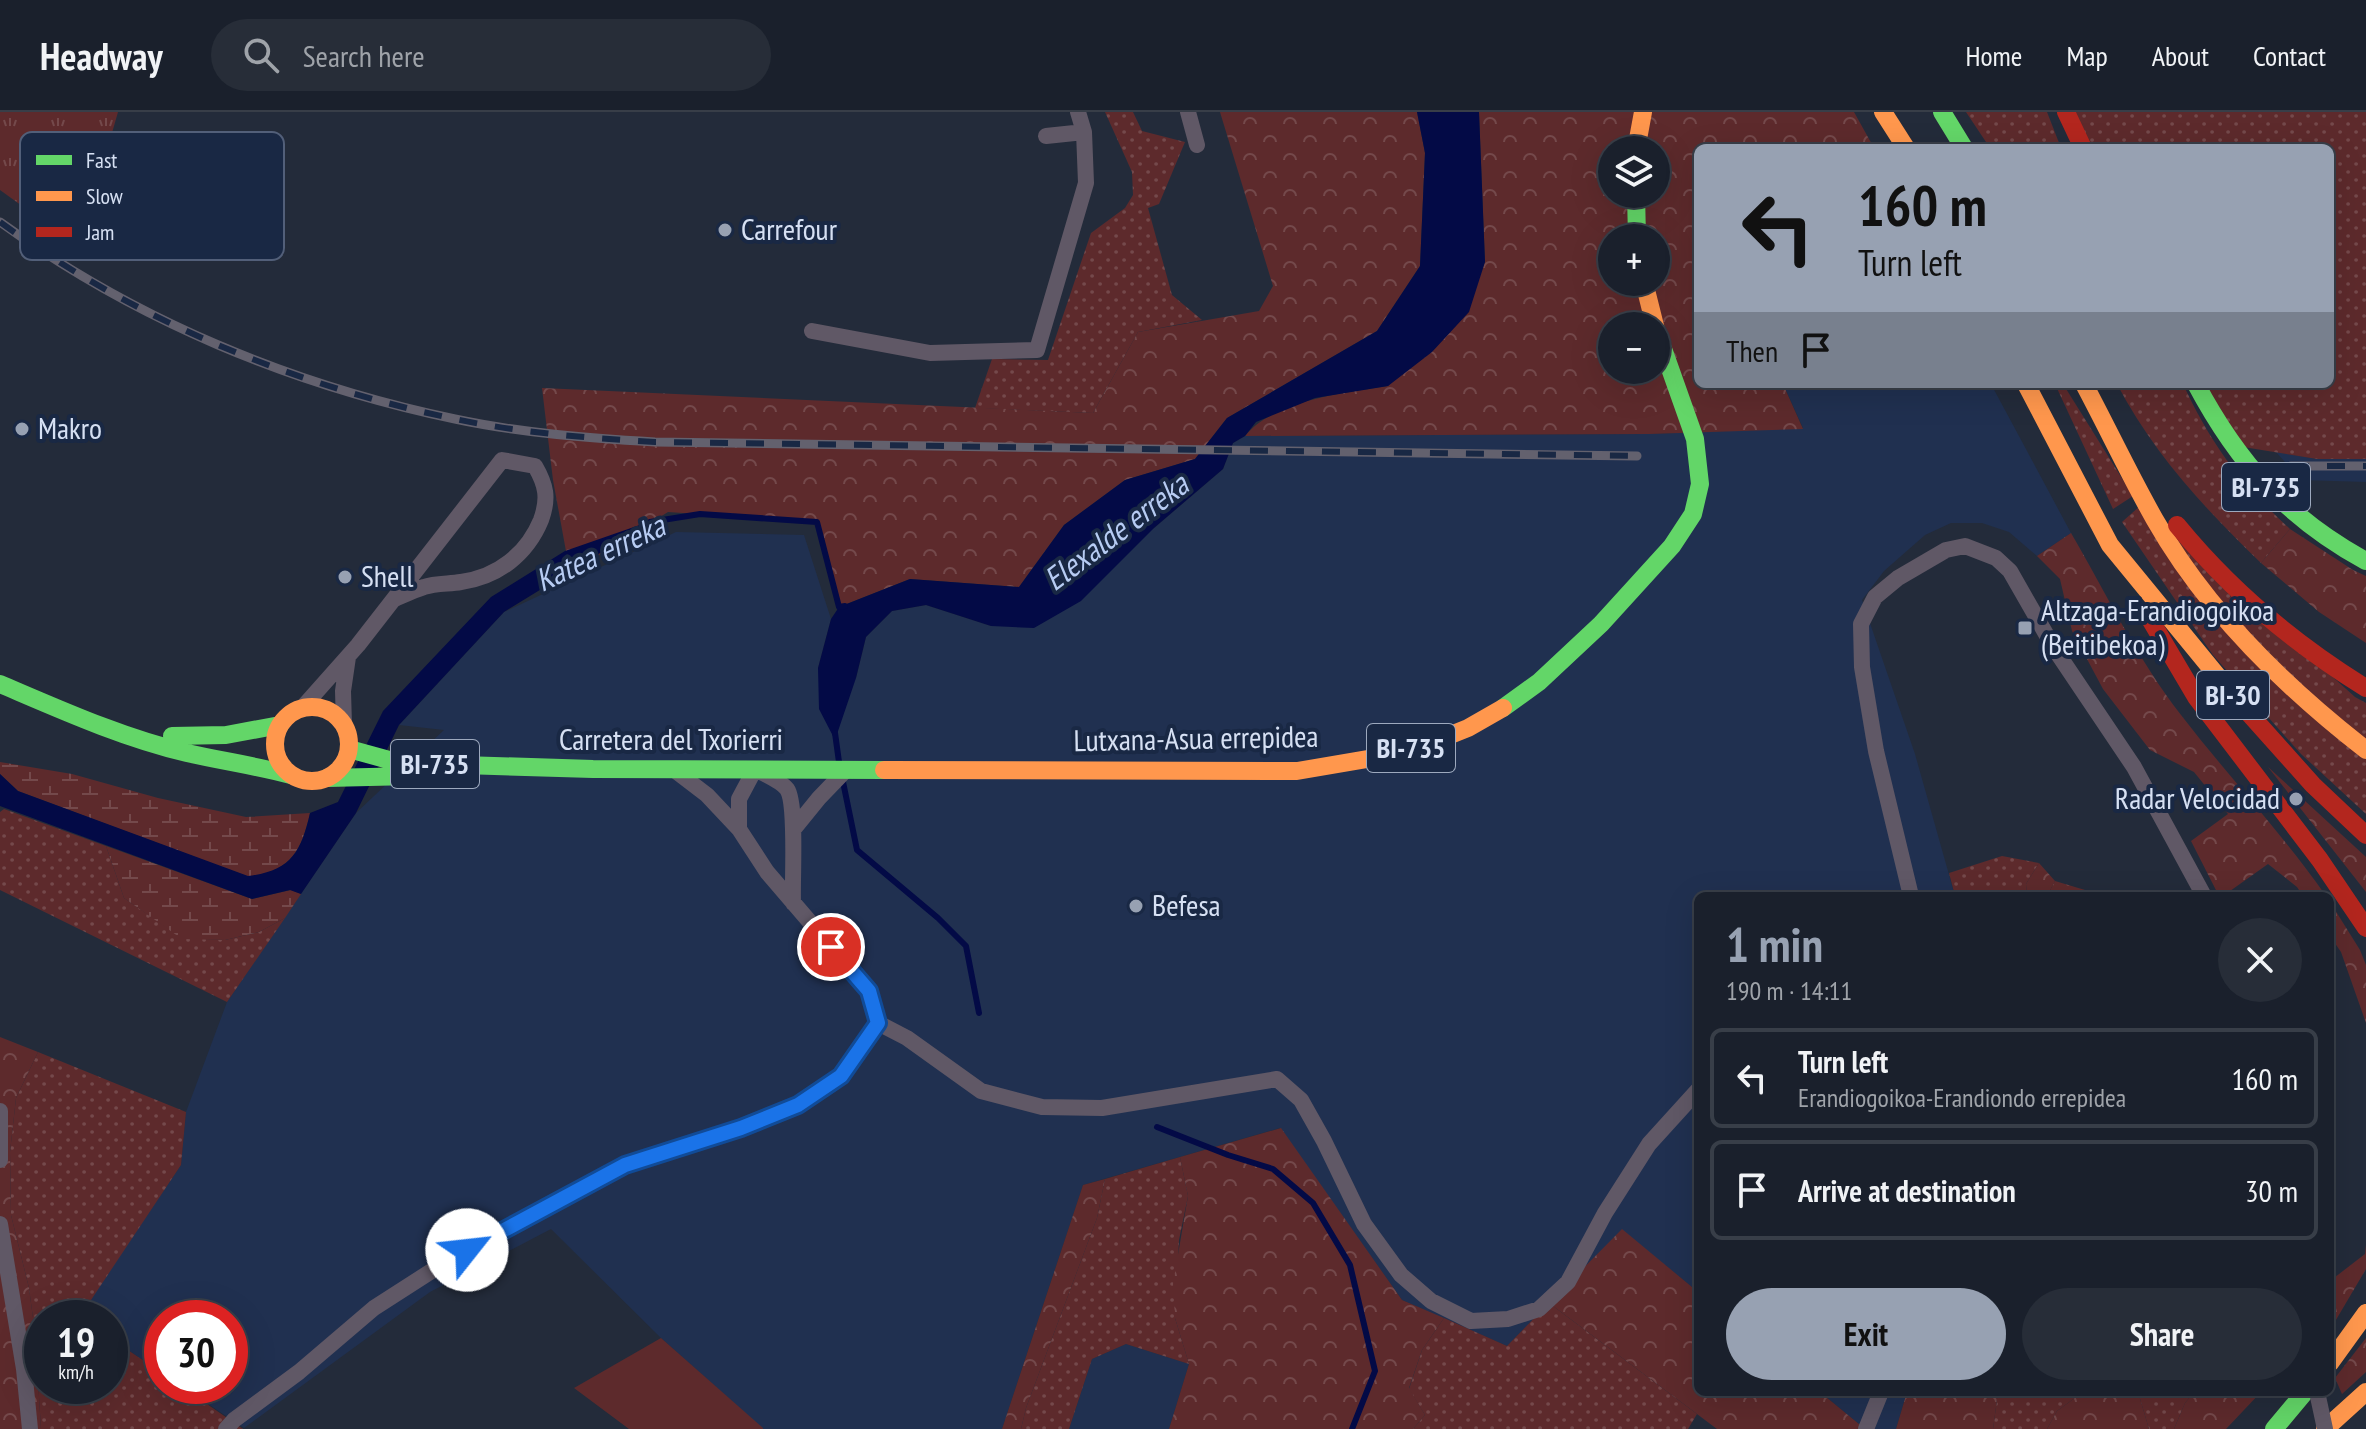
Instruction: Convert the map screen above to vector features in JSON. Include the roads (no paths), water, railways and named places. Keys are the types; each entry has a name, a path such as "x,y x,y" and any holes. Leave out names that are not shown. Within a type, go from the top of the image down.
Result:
{"main road":[{"path":"1637,136 1643,112"},
{"path":"1883,112 1903,144"},
{"path":"1942,112 1962,144"},
{"path":"2066,112 2081,144"},
{"name":"Lutxana-Asua errepidea","path":"846,770 1297,771 1391,755 1467,729 1511,703 1581,642 1673,545 1697,508 1701,478 1696,445 1670,369"},
{"name":"BI-30","path":"2028,388 2110,545 2229,690 2313,785 2366,835"},
{"name":"BI-30","path":"2086,388 2156,522 2224,617 2314,710 2366,750"},
{"name":"BI-735","path":"2198,388 2231,445 2253,475 2316,530 2366,561"},
{"path":"2128,464 2187,537 2261,616 2328,665 2366,688"},
{"path":"2187,537 2297,628 2366,672"},
{"path":"2110,545 2174,663 2211,717 2331,874 2366,928"},
{"path":"0,684 84,720 187,753 235,761 302,780 327,778 338,771 345,761 349,737 344,725 330,711 302,708 280,725 275,747 277,757 291,775"},
{"path":"125,731 200,738 230,736 280,725"},
{"name":"Carretera del Txorierri","path":"349,749 389,760 495,766 846,770"},
{"name":"Carretera del Txorierri","path":"327,778 423,775 495,766"},
{"path":"2334,1357 2366,1313"},
{"path":"2325,1429 2366,1392"},
{"path":"2274,1429 2302,1396"}],"street":[{"path":"812,331 930,353 1037,350 1086,183 1084,132 1078,112"},
{"path":"1188,112 1197,145"},
{"path":"1046,136 1084,132"},
{"path":"302,708 395,599 502,460 535,466 546,484 544,511 533,540 518,556 491,574 466,581 425,586 395,599"},
{"path":"1910,892 1876,751 1862,667 1861,624 1875,597 1898,578 1946,550 1965,546 1996,558 2010,571 2054,648 2134,767 2202,892"},
{"path":"344,725 343,691 348,657"},
{"path":"672,768 707,795 739,829 767,872 869,991 878,1023 907,1038 981,1091 1042,1107 1102,1108 1277,1079 1301,1100 1364,1224 1401,1275 1431,1301 1471,1321 1508,1319 1539,1309 1568,1282 1605,1213 1649,1144 1694,1094"},
{"path":"739,829 739,799 755,769 787,789 794,811 793,903"},
{"path":"793,830 846,770"},
{"path":"226,1429 374,1308 444,1263 625,1165 741,1128 798,1105 841,1076 878,1023"},
{"path":"0,1111 0,1160"},
{"path":"0,1224 24,1369 30,1429"},
{"path":"1866,1429 1879,1396"},
{"path":"2318,1396 2325,1429"}],"water":[{"path":"1417,112 1479,112 1485,262 1469,312 1432,352 1388,386 1315,398 1256,422 1245,436 1233,443 1223,469 1154,528 1081,601 1034,628 991,626 926,605 892,611 866,637 835,740 819,709 818,668 831,619 839,607 910,579 1019,587 1064,525 1125,480 1195,459 1227,418 1377,331 1420,266 1425,153"},
{"path":"654,520 504,612 399,725 356,813 301,894 290,890 252,899 0,806 0,774 18,791 248,876 274,870 298,849 310,813 338,802 383,711 491,597 565,551"}],"waterway":[{"name":"Katea erreka","path":"650,522 700,514 817,522 839,607 845,606"},
{"name":"Elexalde erreka","path":"835,733 839,762"},
{"name":"Elexalde erreka","path":"842,777 857,850 938,918 966,946 979,1013"},
{"name":"Elexalde erreka","path":"1157,1127 1273,1169 1313,1203 1350,1265 1375,1371 1352,1429"}],"railway":[{"path":"0,222 20,235"},
{"path":"57,260 160,318 275,368 394,405 505,428 655,442 1637,456"},
{"path":"2291,466 2366,466"}],"place":[{"name":"Carrefour","path":"725,230"},
{"name":"Makro","path":"22,429"},
{"name":"Shell","path":"345,577"},
{"name":"Altzaga-Erandiogoikoa (Beitibekoa)","path":"2025,628"},
{"name":"Radar Velocidad","path":"2296,799"},
{"name":"Befesa","path":"1136,906"}]}
